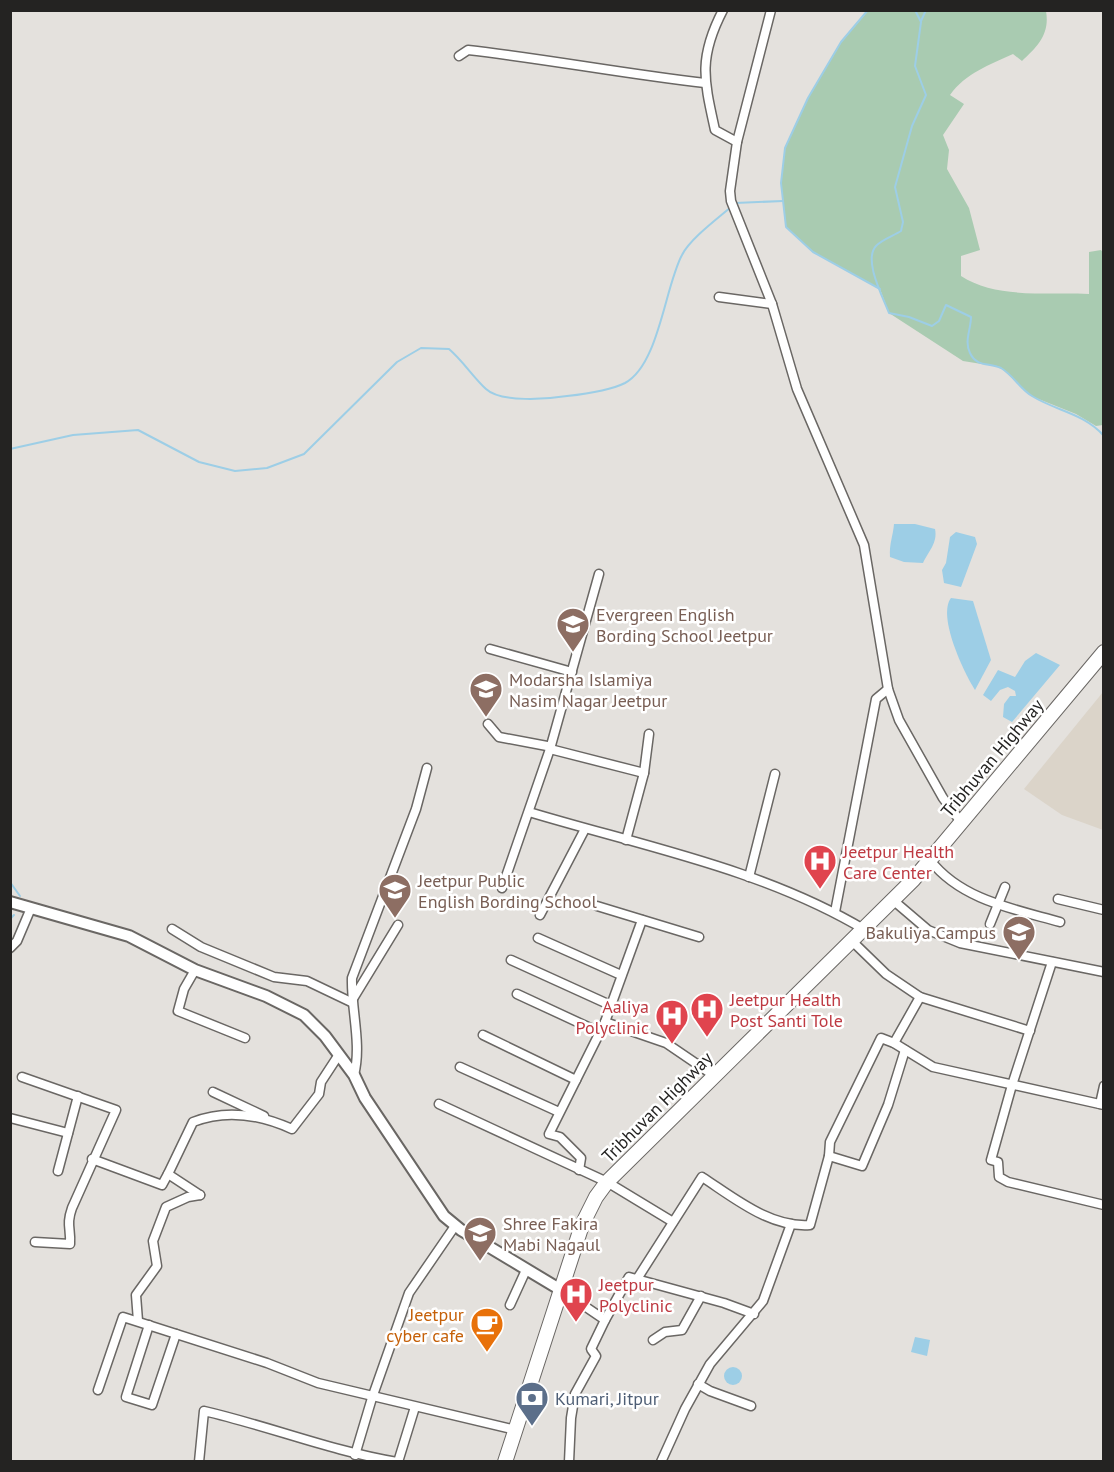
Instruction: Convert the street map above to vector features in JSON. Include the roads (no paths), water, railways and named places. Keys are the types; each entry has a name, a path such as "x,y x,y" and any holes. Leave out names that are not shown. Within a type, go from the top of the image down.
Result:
{"highway":[{"name":"Tribhuvan Highway","path":"505,1461 582,1225 596,1197 607,1182 713,1075 894,901 1104,652"}],"street":[{"path":"723,10 712,32 705,54 705,83 715,130 737,142"},
{"path":"771,10 737,142 730,191 731,201 738,213 772,304 797,389 864,545 888,689 904,729 943,798 961,822"},
{"path":"459,56 468,50 542,59 626,75 705,83"},
{"path":"719,297 772,304"},
{"path":"502,888 550,749 599,574"},
{"path":"490,649 572,672"},
{"path":"835,912 876,699 888,689"},
{"path":"488,724 499,737 539,744 550,749 644,773"},
{"path":"626,840 644,773 649,734"},
{"path":"354,1075 357,1049 351,1002 352,978 416,809 427,768"},
{"path":"749,877 775,774"},
{"path":"529,812 749,877 835,912 865,930"},
{"path":"540,915 585,829"},
{"path":"930,860 940,873 960,887 996,904 1060,922"},
{"path":"990,924 1005,886"},
{"path":"1058,899 1104,910"},
{"path":"894,901 928,930 960,943 1104,972"},
{"path":"10,902 129,936 195,970 266,996 304,1015 326,1036 338,1056 354,1075 365,1098 444,1216 456,1226 561,1290 605,1320"},
{"path":"597,906 699,936"},
{"path":"10,948 17,942 31,908"},
{"path":"579,1170 581,1158 560,1137 549,1134 605,1022 642,920"},
{"path":"351,1002 398,925"},
{"path":"172,930 201,947 274,977 307,981 351,1002"},
{"path":"538,938 621,975"},
{"path":"853,942 886,974 920,997 1030,1031"},
{"path":"512,960 610,1005"},
{"path":"1052,962 1012,1085 991,1160 998,1162 999,1178 1104,1205"},
{"path":"195,970 184,989 178,1011 245,1038"},
{"path":"517,994 600,1032"},
{"path":"894,1043 920,997"},
{"path":"605,1022 666,1043 713,1075"},
{"path":"483,1035 576,1080"},
{"path":"637,1279 702,1177 769,1218 791,1224 810,1225 829,1156 830,1142 881,1038 894,1043 933,1067 1012,1085 1102,1104 1104,1086"},
{"path":"829,1156 862,1166 888,1105 905,1050"},
{"path":"213,1092 292,1129 319,1094 321,1082 338,1056"},
{"path":"460,1067 559,1112"},
{"path":"22,1077 116,1110 67,1223 71,1233 70,1245 35,1242"},
{"path":"58,1171 78,1096"},
{"path":"439,1104 607,1182 673,1222"},
{"path":"93,1159 162,1185 193,1122 210,1115 226,1114 267,1118"},
{"path":"10,1118 68,1133"},
{"path":"138,1321 136,1295 157,1266 153,1241 166,1207 188,1197 200,1195 168,1174"},
{"path":"661,1461 710,1364 754,1314 766,1295 791,1224"},
{"path":"355,1455 372,1398 410,1293 456,1226"},
{"path":"510,1305 526,1270"},
{"path":"569,1461 570,1419 575,1394 596,1356 591,1349 629,1277 701,1296 754,1314"},
{"path":"653,1340 665,1332 682,1330 701,1296"},
{"path":"98,1390 123,1317 318,1383 372,1398 516,1430"},
{"path":"149,1325 126,1397 152,1405 176,1334"},
{"path":"698,1384 710,1391 751,1406"},
{"path":"199,1461 204,1411 255,1423 355,1455 397,1461 415,1407"}],"water":[{"path":"894,524 915,524 935,529 934,543 923,563 904,562 890,557"},
{"path":"956,532 975,537 977,544 961,587 944,583 942,570 946,563 950,537"},
{"path":"951,598 973,601 991,660 975,690 959,658 950,631 947,618"},
{"path":"1036,653 1060,665 1012,722 1003,717 1004,704 1010,696 1016,696 1015,691 1008,687 1000,690 991,701 983,695 998,670 1015,677 1025,661"},
{"path":"915,1337 930,1340 927,1356 911,1352"},
{"path":"733,1367 739,1370 742,1376 739,1382 733,1385 727,1382 724,1376 727,1370"}],"waterway":[{"path":"868,10 841,42 808,98 785,148 781,183 786,227 813,252 880,289"},
{"path":"915,10 921,22 915,66 926,95 912,126 895,187 903,222 901,231 876,246 872,260 875,279 889,313 909,317 932,326 939,321 946,305 971,317 968,349 976,361 1001,368 1032,396 1079,417 1104,436"},
{"path":"921,21 926,10"},
{"path":"735,203 783,201"},
{"path":"10,449 73,435 138,430 199,462 235,471 267,468 304,454 397,362 421,348 449,349 486,389 502,396 525,399 548,398 612,388 625,383 637,374 646,360 682,255 691,242 731,207"},
{"path":"10,882 20,896"},
{"path":"10,919 14,915"}],"place":[{"name":"Evergreen English Bording School Jeetpur","path":"573,653"},
{"name":"Modarsha Islamiya Nasim Nagar Jeetpur","path":"486,718"},
{"name":"Jeetpur Health Care Center","path":"820,890"},
{"name":"Jeetpur Public English Bording School","path":"395,919"},
{"name":"Bakuliya Campus","path":"1019,961"},
{"name":"Jeetpur Health Post Santi Tole","path":"707,1038"},
{"name":"Aaliya Polyclinic","path":"672,1045"},
{"name":"Shree Fakira Mabi Nagaul","path":"480,1262"},
{"name":"Jeetpur Polyclinic","path":"576,1323"},
{"name":"Jeetpur cyber cafe","path":"487,1353"},
{"name":"Kumari, Jitpur","path":"532,1427"}]}
